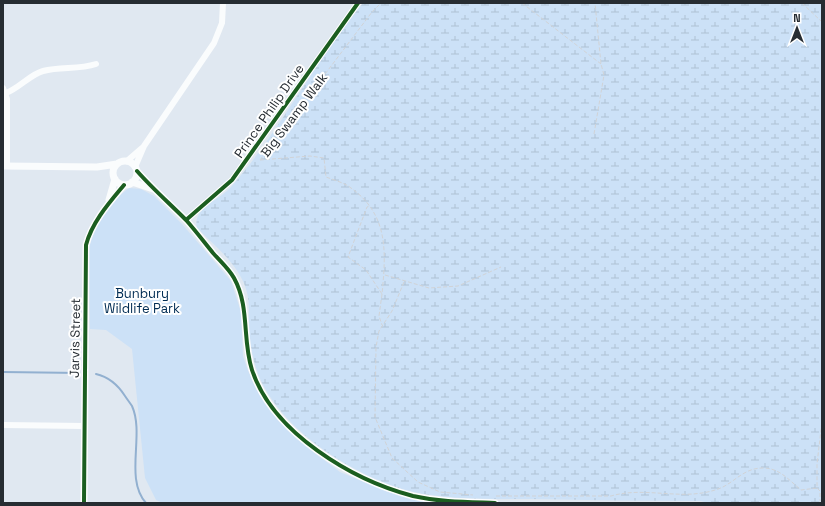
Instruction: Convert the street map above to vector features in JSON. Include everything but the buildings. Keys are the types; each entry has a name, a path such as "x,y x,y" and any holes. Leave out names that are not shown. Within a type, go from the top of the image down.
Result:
{"street":[{"path":"96,64 83,68 40,72 16,89 5,91 5,166 97,167 127,161 144,146 214,43 222,23 223,3"},
{"name":"Prince Philip Drive","path":"186,220 232,180 358,3"},
{"path":"132,182 136,177 136,169 144,146"},
{"path":"127,161 153,189 186,220 233,276 241,292 245,312 248,355 257,382 274,409 302,438 322,455 345,469 394,490 436,500 493,499"},
{"path":"114,177 117,164"},
{"path":"97,167 124,184 132,182 153,189"},
{"name":"Jarvis Street","path":"108,204 114,177"},
{"name":"Jarvis Street","path":"84,503 86,245 91,230 108,204 124,184"},
{"path":"3,426 84,426"}],"path":[{"path":"522,3 601,64"},
{"path":"594,134 604,75 601,64 595,3"},
{"path":"802,3 822,22"},
{"path":"369,206 366,207 348,257 366,270 382,294"},
{"path":"384,275 429,288 458,286 501,267"},
{"path":"404,282 392,311 379,331 376,347 375,417 392,458 418,482 440,492 476,495"},
{"path":"820,503 820,491 817,488 818,450 822,421"},
{"path":"493,499 611,496 625,492 679,495 716,490 750,470 763,468 776,470 801,490 817,488"}],"green space":[{"path":"363,3 822,3 822,503 708,503 701,501 484,499 423,494 388,484 346,464 306,437 289,421 263,385 256,368 249,332 248,301 243,280 225,256 197,228 197,221 199,215 208,205 231,187 266,143 329,48"},
{"name":"Bunbury Wildlife Park","path":"129,188 141,189 154,196 182,224 231,281 241,312 243,356 247,368 256,389 281,423 315,453 340,472 388,492 431,503 163,503 156,500 145,478 132,349 106,330 90,329 89,250 91,241 103,216 115,200"}],"waterway":[{"path":"3,372 80,373"},
{"path":"96,374 109,379 116,385 132,406 137,430 135,469 136,481 140,493 146,503"}],"cycle path":[{"name":"Big Swamp Walk","path":"186,220 232,180 358,3"},
{"path":"137,171 186,220 234,278 242,300 247,347 252,370 262,393 277,414 296,433 318,451 341,466 389,489 413,496 433,499 495,503"},
{"path":"84,503 86,245 92,228 124,185"}]}
